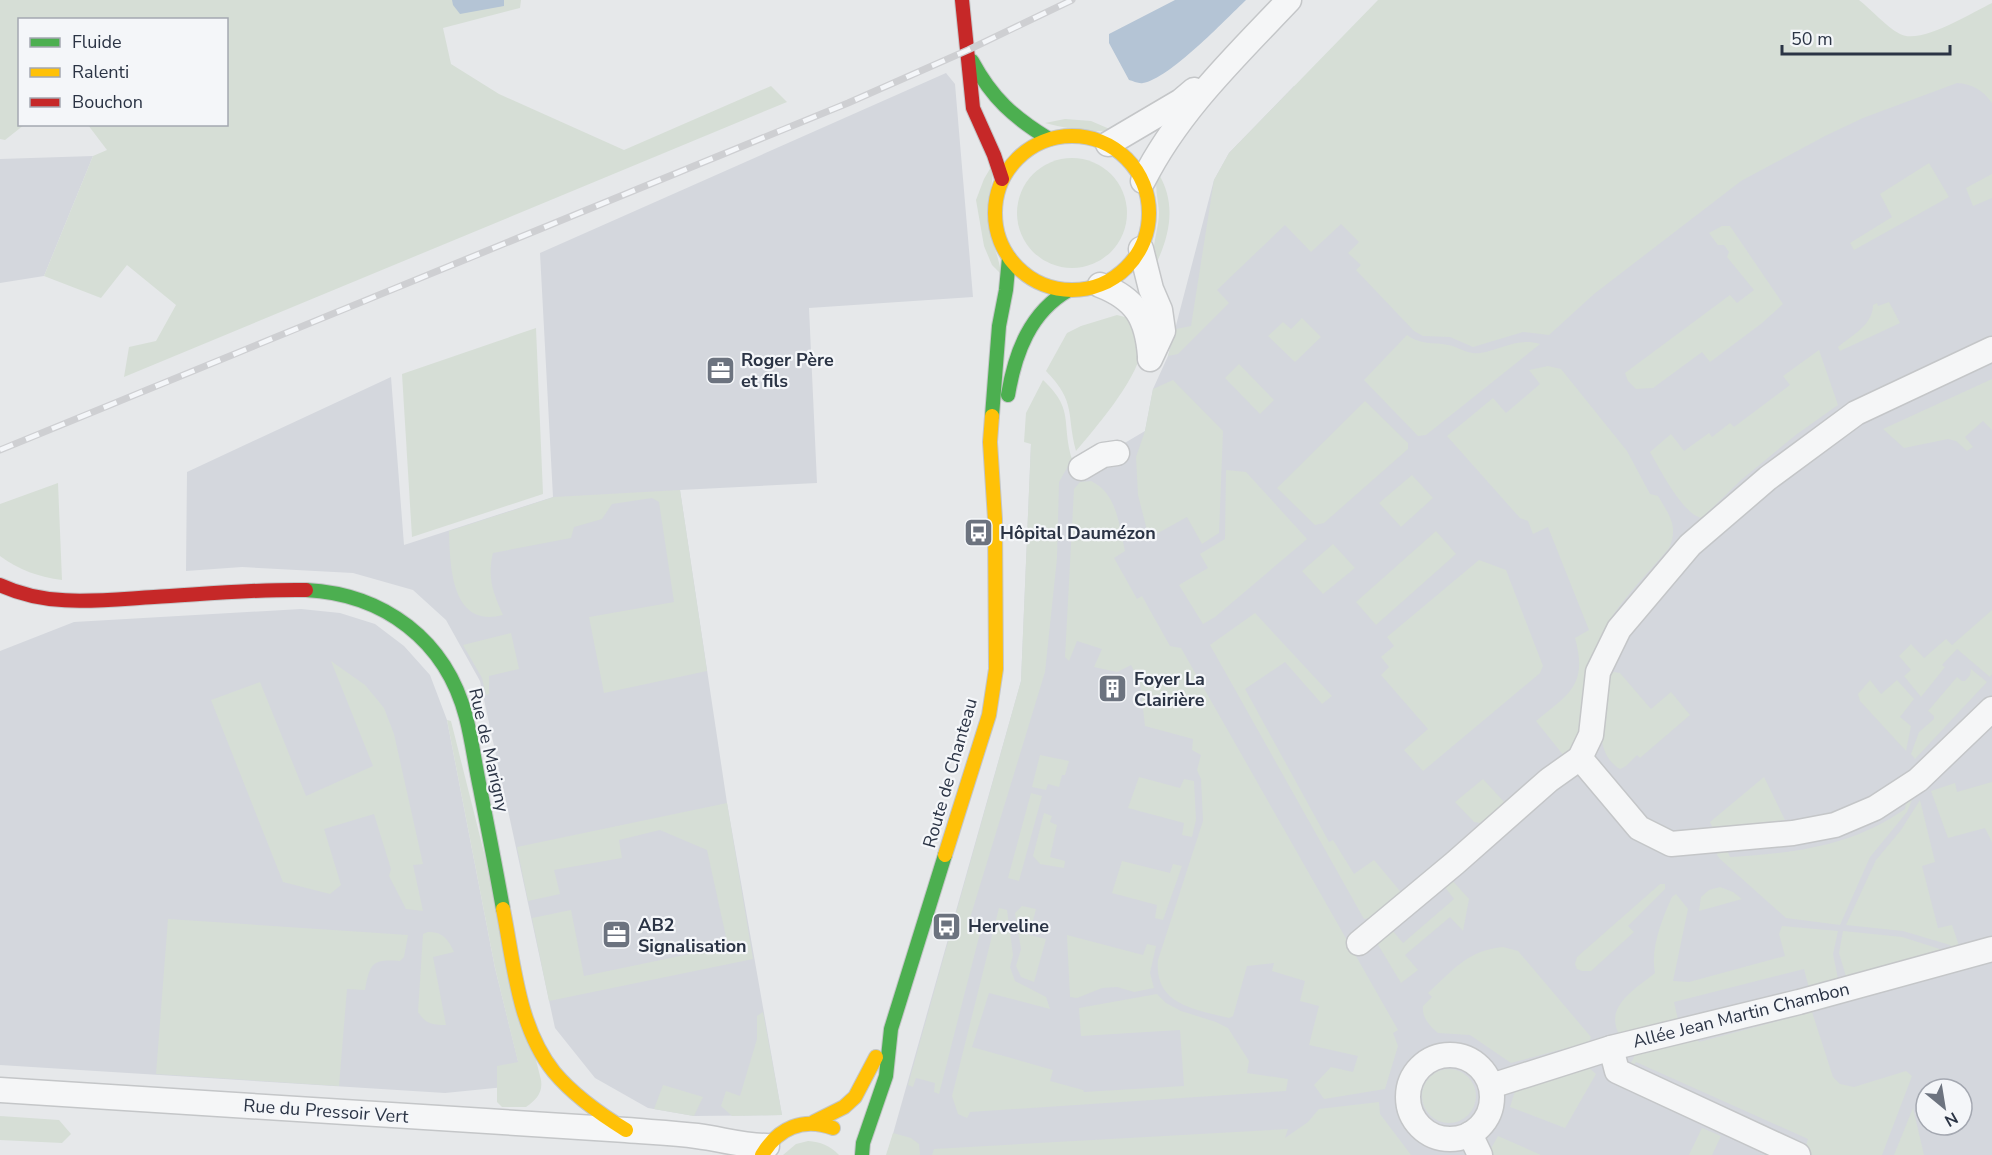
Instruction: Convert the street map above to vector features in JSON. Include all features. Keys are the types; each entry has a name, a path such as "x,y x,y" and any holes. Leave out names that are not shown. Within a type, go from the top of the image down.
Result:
{"main road":[{"path":"962,0 973,108 1002,179"},
{"path":"969,55 985,85 1001,106 1025,125 1049,139"},
{"path":"1069,135 1089,137 1108,144 1128,159 1143,181 1149,203 1149,227 1141,249 1127,268 1100,285 1083,290 1059,290 1036,282 1017,268 1002,249 995,226 995,202 1002,179 1021,154 1049,139 1069,135"},
{"name":"Route de Chanteau","path":"765,1151 771,1140 783,1130 798,1124 814,1122 844,1107 855,1097 891,1029 989,715 996,669 995,519 990,442 999,326 1010,258"},
{"name":"Route de Chanteau","path":"995,519 1009,384 1027,335 1043,310 1068,290"},
{"name":"Rue de Marigny","path":"0,585 29,598 67,603 281,589 337,592 371,603 396,615 418,631 456,684 466,716 522,1005 536,1044 554,1073 600,1115 626,1130"},
{"name":"Route de Chanteau","path":"860,1155 886,1076 891,1029"},
{"name":"Route de Chanteau","path":"814,1122 830,1126 846,1137 860,1155"}],"street":[{"path":"1143,181 1161,147 1180,120 1227,65 1289,0"},
{"path":"1108,144 1180,100 1227,65"},
{"path":"1100,285 1116,291 1133,304 1142,316 1149,335 1150,358 1163,331 1160,310 1151,290 1141,249"},
{"path":"1359,943 1549,780 1580,758 1591,735 1599,672 1619,629 1690,545 1768,478 1856,413 1992,349"},
{"path":"1081,468 1103,455 1117,453"},
{"path":"1580,758 1639,828 1671,844 1793,833 1835,825 1875,808 1918,780 1992,709"},
{"name":"Allée Jean Martin Chambon","path":"1491,1086 1611,1048 1799,1002 1992,949"},
{"path":"1611,1048 1617,1071 1798,1155"},
{"path":"1454,1055 1477,1065 1486,1075 1491,1086 1492,1100 1475,1145 1438,1137 1427,1132 1418,1124 1408,1102 1413,1078 1420,1068 1430,1060 1442,1056 1454,1055"},
{"name":"Rue du Pressoir Vert","path":"0,1090 626,1130 732,1141 765,1151"},
{"name":"Rue du Pressoir Vert","path":"653,1133 716,1155"}],"shaded area":[{"path":"0,0 521,0 520,8 443,28 451,64 499,94 624,150 771,86 787,102 124,377 129,347 156,341 176,305 127,265 101,298 44,276 93,156 107,150 89,126 228,126 228,18 18,18 18,126 23,126 5,140 0,139"},
{"path":"1378,0 1859,0 1894,31 1909,36 1933,32 1992,3 1992,103 1977,88 1957,83 1863,118 1825,136 1741,181 1594,294 1549,335 1523,332 1473,347 1450,337 1423,336 1414,331 1356,270 1361,265 1348,253 1359,242 1341,224 1311,252 1285,225 1217,290 1229,303 1178,354 1168,356 1176,329 1191,326 1214,180 1229,153"},
{"path":"1992,16 1992,1155 887,1155 1021,681 1031,443 1077,471 1145,431 1153,389 1168,356 1214,180 1229,153 1294,86 1460,301"},
{"path":"946,73 955,84 973,297 809,308 817,483 680,490 727,803 782,1115 694,1116 648,1108 595,1078 555,1028 480,681 446,620 413,590 353,573 242,567 186,571 187,472 391,377 404,545 553,497 540,253"},
{"path":"1065,119 1091,121 1112,130 1087,131 1045,123"},
{"path":"93,156 44,276 0,283 0,159"},
{"path":"1072,158 1093,163 1111,174 1122,192 1127,213 1122,234 1111,252 1093,263 1072,268 1051,263 1033,252 1022,234 1017,213 1022,192 1033,174 1051,163"},
{"path":"1929,163 1949,197 1854,250 1850,243 1892,217 1880,194"},
{"path":"991,167 988,224 1001,274 992,265 984,246 976,200"},
{"path":"1158,173 1168,196 1169,220 1168,231 1155,266 1154,246 1159,219 1156,188"},
{"path":"1992,174 1992,198 1973,206 1966,188"},
{"path":"1722,226 1730,226 1783,304 1762,323 1710,362 1702,352 1653,388 1636,389 1628,381 1625,373 1730,295 1737,303 1754,290 1727,257 1729,252 1724,245 1718,245 1709,233"},
{"path":"1889,302 1900,323 1840,351 1838,347 1866,324 1873,305 1877,303 1878,306"},
{"path":"1117,315 1129,318 1141,344 1140,355 1135,369 1117,400 1076,451 1066,401 1056,382 1046,371 1067,333 1081,326"},
{"path":"1302,318 1321,337 1295,362 1268,336 1283,322 1291,329"},
{"path":"536,328 543,494 412,537 402,374"},
{"path":"1407,335 1422,342 1448,345 1476,353 1516,343 1540,344 1426,435 1418,436 1364,380"},
{"path":"1819,350 1838,405 1797,434 1741,480 1701,518 1686,508 1672,490 1650,452 1671,434 1684,451 1709,433 1712,437 1730,423 1734,427 1790,385 1783,376"},
{"path":"1239,364 1274,400 1260,414 1225,378"},
{"path":"1548,366 1561,369 1627,451 1650,494 1658,496 1673,527 1669,548 1625,599 1603,632 1589,673 1578,745 1564,756 1536,721 1573,687 1579,667 1575,638 1589,630 1548,527 1533,534 1528,521 1520,518 1447,436 1493,398 1506,413 1540,384 1529,370"},
{"path":"1992,379 1992,430 1983,421 1965,437 1973,447 1967,451 1956,441 1948,439 1904,448 1883,429"},
{"path":"1043,380 1053,390 1063,408 1072,459 1059,482 1057,558 1045,672 967,928 980,933 939,1094 934,1092 935,1083 916,1078 913,1087 908,1085 1021,681 1031,444 1024,442 1026,413"},
{"path":"1173,380 1223,431 1219,533 1202,544 1187,517 1149,538 1138,495 1136,457 1145,431 1153,389"},
{"path":"1365,401 1408,443 1408,449 1324,523 1315,525 1277,488"},
{"path":"1226,470 1246,472 1307,539 1215,617 1203,624 1179,585 1208,568 1200,554 1225,539"},
{"path":"1412,475 1433,498 1401,527 1379,503"},
{"path":"1091,481 1106,493 1116,511 1125,551 1114,558 1137,599 1142,596 1170,646 1181,648 1398,1030 1393,1033 1398,1046 1385,1089 1324,1099 1314,1085 1331,1067 1353,1072 1358,1056 1309,1045 1319,1006 1300,1001 1305,981 1272,971 1274,963 1247,966 1233,1016 1229,1018 1191,1008 1170,996 1163,987 1158,960 1203,821 1201,779 1197,770 1201,755 1192,750 1193,739 1145,726 1140,682 1131,665 1117,672 1094,667 1102,649 1077,641 1069,661 1065,657 1074,489 1080,482"},
{"path":"58,483 62,580 30,572 0,556 0,504"},
{"path":"680,490 707,671 604,693 589,617 674,602 659,502 652,498 612,504 602,519 574,527 571,538 493,553 492,585 503,615 486,617 473,613 463,604 453,576 449,531 554,497"},
{"path":"1436,531 1456,554 1376,625 1356,602"},
{"path":"1333,544 1355,568 1323,594 1302,571"},
{"path":"1479,560 1506,570 1543,666 1540,673 1423,771 1404,750 1428,729 1381,675 1389,667 1381,657 1394,646 1387,637"},
{"path":"301,609 340,613 375,624 404,646 430,675 447,720 495,968 524,1085 445,1093 0,1065 0,651 74,622"},
{"path":"1992,610 1992,674 1990,677 1957,649 1942,665 1945,667 1921,697 1904,676 1911,670 1899,656 1911,644 1924,658 1946,639 1952,645"},
{"path":"1255,613 1332,696 1322,704 1285,662 1245,689 1329,842 1333,840 1354,874 1374,860 1404,896 1374,917 1364,919 1210,645"},
{"path":"511,633 519,669 489,676 489,694 486,695 482,678 463,645"},
{"path":"331,661 365,685 384,708 394,734 423,864 413,865 423,911 406,909 389,876 391,869 374,814 324,829 341,885 330,894 283,882 211,700 260,682 306,796 373,766"},
{"path":"1971,669 1987,682 1915,759 1911,754 1919,732 1934,719 1928,711 1957,677 1965,681"},
{"path":"1614,672 1620,673 1651,709 1671,692 1690,715 1640,758 1637,755 1620,769 1610,761 1605,751 1601,726 1608,676"},
{"path":"1870,680 1881,694 1897,680 1914,699 1900,717 1911,726 1906,751 1860,701 1858,694"},
{"path":"447,720 451,721 541,1080 538,1096 526,1107 502,1107 497,1102 497,1066 518,1062 495,968"},
{"path":"1040,755 1069,761 1059,787 1048,784 1046,790 1032,787"},
{"path":"1139,777 1180,788 1184,779 1194,781 1196,820 1192,837 1182,835 1184,823 1128,808"},
{"path":"1764,777 1785,820 1714,830 1710,822"},
{"path":"1483,779 1506,804 1480,823 1474,822 1455,802"},
{"path":"1992,782 1992,842 1985,828 1948,838 1931,791 1955,783 1957,792"},
{"path":"1031,793 1042,796 1019,881 1008,878"},
{"path":"1907,797 1913,797 1907,812 1870,857 1840,925 1786,918 1717,855 1718,850 1726,848 1730,857 1799,850 1843,840 1885,822 1905,809"},
{"path":"1920,800 1935,862 1922,866 1938,928 1952,925 1960,949 1953,950 1950,945 1903,931 1846,925 1876,860 1901,830"},
{"path":"727,803 753,959 549,1001 532,918 571,910 584,976 728,946 707,850 660,830 619,840 622,858 554,870 560,894 528,901 517,847"},
{"path":"1044,813 1052,816 1050,822 1057,825 1050,857 1065,861 1064,868 1040,864 1033,856"},
{"path":"1122,861 1170,873 1173,864 1182,866 1163,920 1155,918 1157,905 1112,893"},
{"path":"1451,879 1469,899 1463,931 1450,917 1405,955 1418,970 1401,983 1377,943 1392,930 1403,943 1454,899 1444,886"},
{"path":"1660,884 1665,884 1665,889 1628,926 1634,932 1591,971 1577,969 1575,964 1577,957"},
{"path":"1720,887 1733,892 1742,899 1699,911 1701,897 1709,890"},
{"path":"1676,894 1688,909 1673,981 1689,982 1785,956 1779,934 1782,926 1838,931 1833,954 1839,984 1810,992 1804,969 1674,1002 1679,1024 1620,1036 1615,1016 1618,1008 1630,993 1655,973 1654,954 1658,934 1672,897"},
{"path":"1022,906 1036,909 1029,935 1046,939 1034,982 1021,977 1016,966 1021,949 1015,913"},
{"path":"999,908 1007,910 1013,955 1010,967 1015,981 1046,997 1050,1009 989,993 972,1047 1053,1070 1050,1081 1084,1092 1184,1086 1180,1030 1081,1036 1079,1008 1157,994 1166,1003 1181,1011 1228,1028 1249,1061 1247,1073 1288,1079 1286,1091 970,1112 967,1118 958,1114 952,1096"},
{"path":"168,919 408,935 404,957 400,961 378,962 371,968 365,990 347,989 339,1086 156,1074"},
{"path":"1843,931 1902,937 1943,950 1847,980 1839,953"},
{"path":"428,932 444,937 454,952 433,957 446,1025 430,1023 418,1012 423,934"},
{"path":"1067,935 1143,955 1147,944 1156,946 1150,973 1154,988 1134,992 1117,987 1102,988 1077,998 1070,997"},
{"path":"1503,947 1518,951 1591,1037 1589,1042 1511,1063 1470,1035 1438,1033 1432,1027 1425,1018 1423,1010 1423,1006 1432,997 1428,993 1470,957 1480,952"},
{"path":"763,1012 782,1115 732,1116 721,1106 726,1091 740,1096 757,1039 757,1016"},
{"path":"1812,1012 1833,1077 1840,1084 1854,1087 1906,1071 1912,1076 1882,1155 1812,1155 1804,1151 1808,1139 1636,1062 1630,1070 1628,1069 1637,1051 1696,1036 1699,1042"},
{"path":"1589,1068 1596,1074 1565,1128 1510,1107 1516,1088"},
{"path":"1449,1069 1459,1071 1468,1077 1474,1086 1476,1096 1474,1106 1468,1115 1459,1121 1449,1123 1439,1121 1430,1115 1424,1106 1422,1096 1424,1086 1430,1077 1439,1071"},
{"path":"663,1085 703,1097 694,1116 654,1109"},
{"path":"1379,1102 1380,1114 1411,1155 932,1155 934,1149 1288,1129 1285,1138 1308,1122 1319,1109"},
{"path":"1913,1108 1914,1137 1920,1137 1924,1155 1894,1155"},
{"path":"0,1116 59,1120 71,1134 62,1143 0,1140"},
{"path":"1702,1128 1721,1136 1712,1155 1689,1155"},
{"path":"893,1133 911,1138 919,1144 920,1155 886,1155"},
{"path":"1498,1136 1541,1155 1491,1155 1489,1152"},
{"path":"808,1141 825,1145 839,1155 783,1155 796,1144"}],"water":[{"path":"452,0 504,0 504,6 460,14"},
{"path":"1175,0 1246,0 1196,48 1167,71 1143,83 1129,80 1109,43 1109,34"}],"railway":[{"path":"0,450 848,103 968,50 1072,0"}],"traffic: fast":[{"path":"972,61 987,86 1004,106 1049,139"},
{"path":"992,416 999,326 1009,258"},
{"path":"1008,395 1015,364 1026,335 1044,310 1069,290"},
{"path":"306,590 334,593 386,612 408,626 444,665 457,690 466,717 503,909"},
{"path":"862,1155 863,1143 886,1076 891,1029 945,855"}],"traffic: slow":[{"path":"1072,136 1087,137 1102,142 1127,158 1143,183 1148,198 1149,213 1148,228 1143,243 1127,268 1102,284 1087,289 1072,290 1057,289 1042,284 1017,268 1001,243 996,228 995,213 996,198 1001,183 1017,158 1042,142 1057,137 1072,136"},
{"path":"945,855 989,715 996,669 995,519 990,442 992,416"},
{"path":"503,909 519,994 532,1035 542,1054 554,1072 570,1089 597,1111 626,1130"},
{"path":"814,1122 844,1107 855,1097 876,1057"},
{"path":"762,1155 776,1138 792,1127 812,1124 833,1128"}],"traffic: jam":[{"path":"962,0 973,108 1002,179"},
{"path":"0,585 37,597 76,601 306,590"}],"place":[{"name":"Roger Père et fils","path":"720,370"},
{"name":"Hôpital Daumézon","path":"979,533"},
{"name":"Foyer La Clairière","path":"1113,689"},
{"name":"Herveline","path":"947,926"},
{"name":"AB2 Signalisation","path":"617,935"}]}
